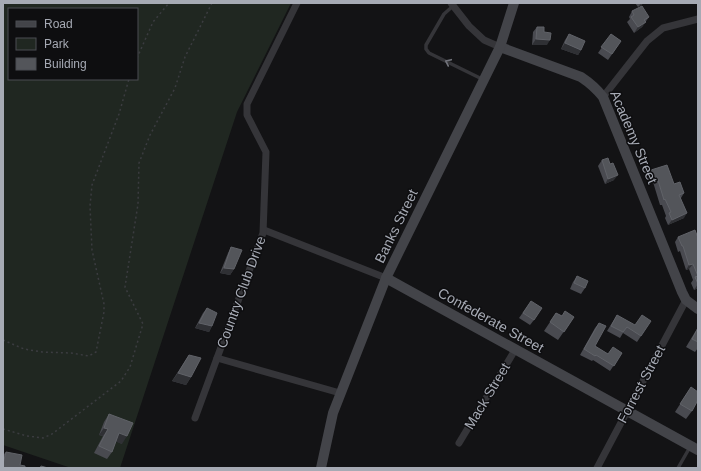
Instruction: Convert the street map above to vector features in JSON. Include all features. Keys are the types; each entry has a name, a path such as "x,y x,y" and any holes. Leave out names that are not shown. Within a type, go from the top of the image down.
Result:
{"street":[{"name":"Country Club Drive","path":"194,418 264,230 266,152 247,115 247,104 297,3"},
{"name":"Banks Street","path":"321,468 340,393 386,278 500,47 514,3"},
{"name":"Academy Street","path":"452,4 469,26 484,40 581,77 592,84 603,97 686,300"},
{"path":"603,97 647,41 663,28 698,19"},
{"name":"Confederate Street","path":"264,230 386,278 694,448"},
{"path":"686,300 698,309"},
{"name":"Forrest Street","path":"597,468 686,300"},
{"name":"Mack Street","path":"459,443 515,350"},
{"path":"217,358 340,393"}],"lane":[{"path":"452,4 444,14 426,45 426,49 429,53 483,79"},
{"path":"678,468 694,448"}],"path":[{"path":"138,56 153,22 169,3"},
{"path":"3,429 27,436 43,438 52,434 121,382 130,367 143,324 125,287 138,204 139,163 150,135 175,88 185,57 212,3"},
{"path":"3,340 24,349 42,352 71,353 89,356 96,352 104,312 104,304 92,250 90,206 92,185 119,114 129,80"}],"green space":[{"path":"3,3 291,3 237,112 120,468 71,468 3,445"}],"building":[{"path":"642,6 649,17 644,20 646,22 638,27 631,17 634,15 632,11"},
{"path":"537,27 544,27 544,32 551,33 550,40 536,39"},
{"path":"569,34 585,41 581,50 565,43"},
{"path":"611,34 621,41 612,54 601,47"},
{"path":"608,158 610,164 613,163 618,175 608,179 602,160"},
{"path":"667,165 674,184 680,182 684,193 679,195 687,213 672,220 669,213 671,212 665,199 664,200 657,177 654,178 651,170"},
{"path":"695,230 698,238 698,276 693,264 689,265 683,246 678,237"},
{"path":"231,247 242,250 234,269 224,268"},
{"path":"577,276 588,281 585,288 574,283"},
{"path":"698,276 698,284 695,277"},
{"path":"531,301 542,308 534,320 523,313"},
{"path":"207,308 217,313 212,326 199,323"},
{"path":"565,311 574,317 564,332 550,322 556,313 562,316"},
{"path":"617,315 635,325 642,315 651,321 641,336 627,327 623,332 611,326"},
{"path":"599,323 606,326 595,346 608,354 613,347 622,353 614,366 584,349"},
{"path":"698,328 698,342 692,339"},
{"path":"189,355 201,358 191,377 178,373"},
{"path":"691,387 698,392 698,400 692,411 680,404"},
{"path":"109,414 133,423 127,436 119,433 112,452 99,446 108,429 104,428"},
{"path":"6,452 22,455 20,465 25,466 25,468 3,468"}]}
